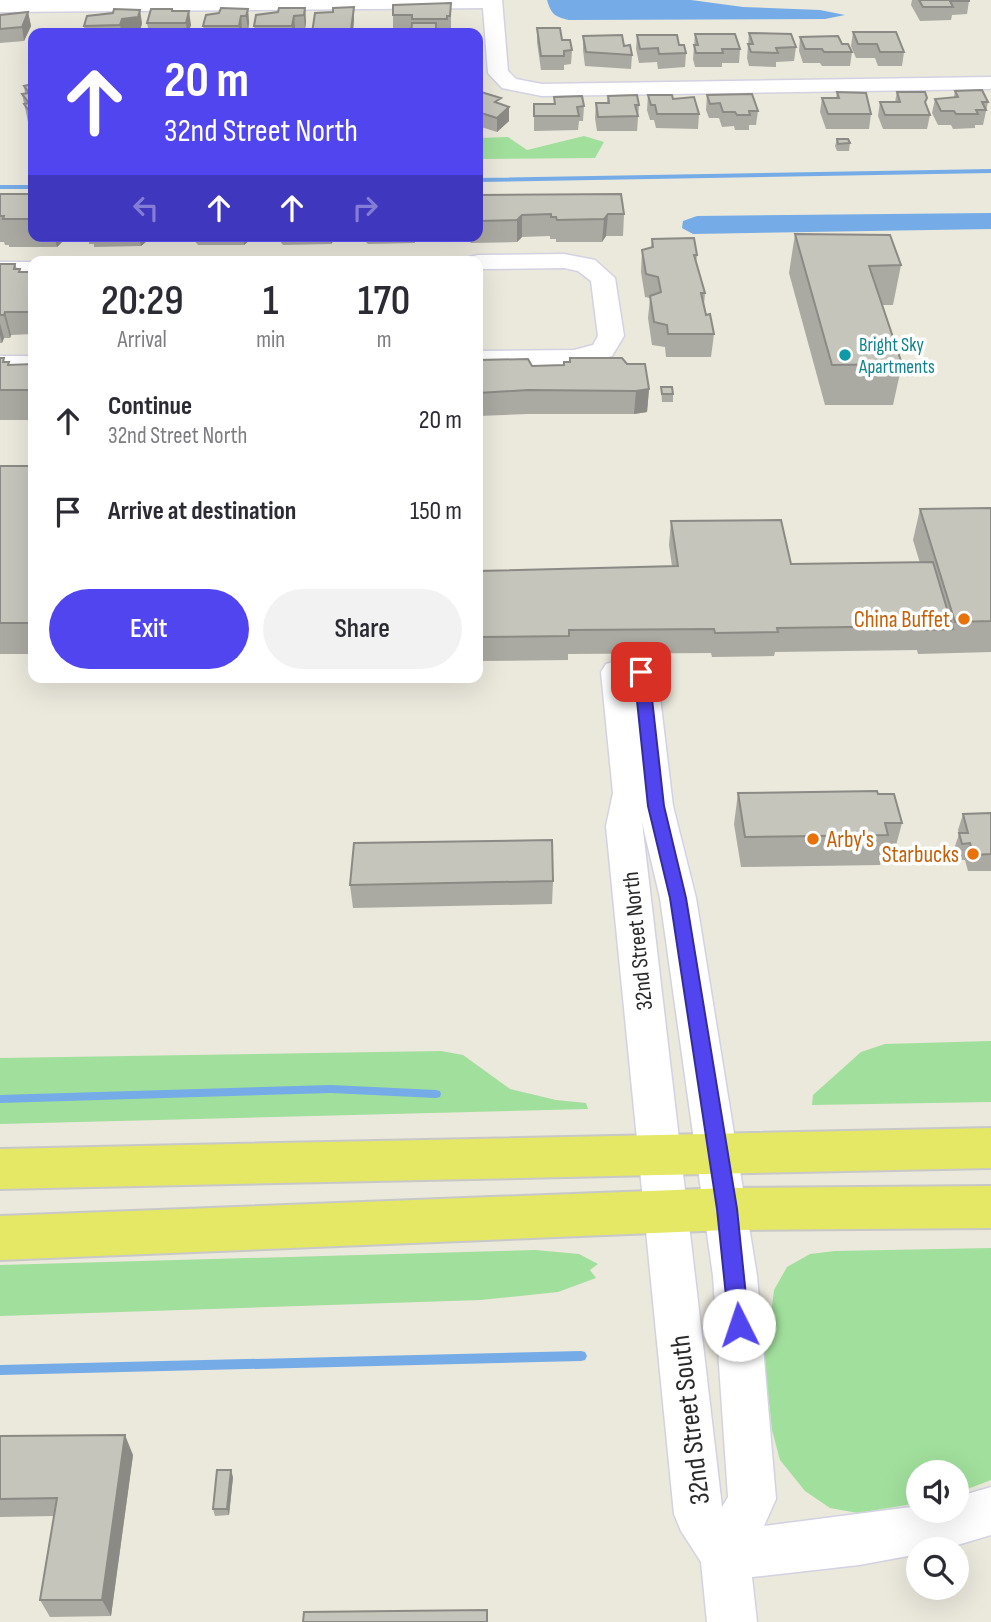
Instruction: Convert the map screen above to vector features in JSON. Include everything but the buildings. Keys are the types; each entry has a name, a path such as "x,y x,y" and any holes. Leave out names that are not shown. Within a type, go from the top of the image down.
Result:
{"main road":[{"path":"0,1169 991,1148"},
{"path":"0,1238 727,1209 991,1207"}],"street":[{"path":"0,6 492,1 498,73 509,84 542,90 991,83"},
{"path":"483,262 564,261 586,265 603,278 611,336 603,350 575,358 483,359"},
{"path":"0,269 28,269"},
{"path":"0,364 28,363"},
{"name":"32nd Street North","path":"664,1211 625,826 630,793 629,672 678,898 735,1276 752,1499 724,1555"},
{"name":"32nd Street South","path":"664,1211 698,1514 724,1555 732,1622"},
{"path":"724,1555 934,1529 991,1511"}],"green space":[{"path":"584,136 604,142 595,158 483,159 483,138 508,137 527,150"},
{"path":"991,1041 991,1102 812,1105 813,1095 861,1052 885,1044"},
{"path":"441,1051 463,1055 510,1089 556,1100 586,1103 588,1109 0,1124 0,1058"},
{"path":"991,1248 991,1480 969,1488 969,1460 906,1460 906,1505 858,1513 830,1508 805,1491 780,1460 772,1430 763,1346 770,1323 774,1290 787,1267 810,1254 835,1251"},
{"path":"535,1250 579,1254 598,1264 590,1270 596,1278 558,1292 480,1300 0,1316 0,1265"}],"water":[{"path":"547,0 691,0 743,7 820,10 845,15 825,19 569,20 554,14"},
{"path":"991,213 991,229 693,234 682,228 683,221 697,216"}],"waterway":[{"path":"483,180 991,171"},
{"path":"0,187 28,187"},
{"path":"0,1099 331,1089 436,1094"},
{"path":"0,1370 581,1356"}],"place":[{"name":"Bright Sky Apartments","path":"845,355"},
{"name":"China Buffet","path":"964,619"},
{"name":"Arby's","path":"813,839"},
{"name":"Starbucks","path":"973,854"}],"route":[{"path":"641,672 656,806 678,898 727,1209 739,1325"}]}
